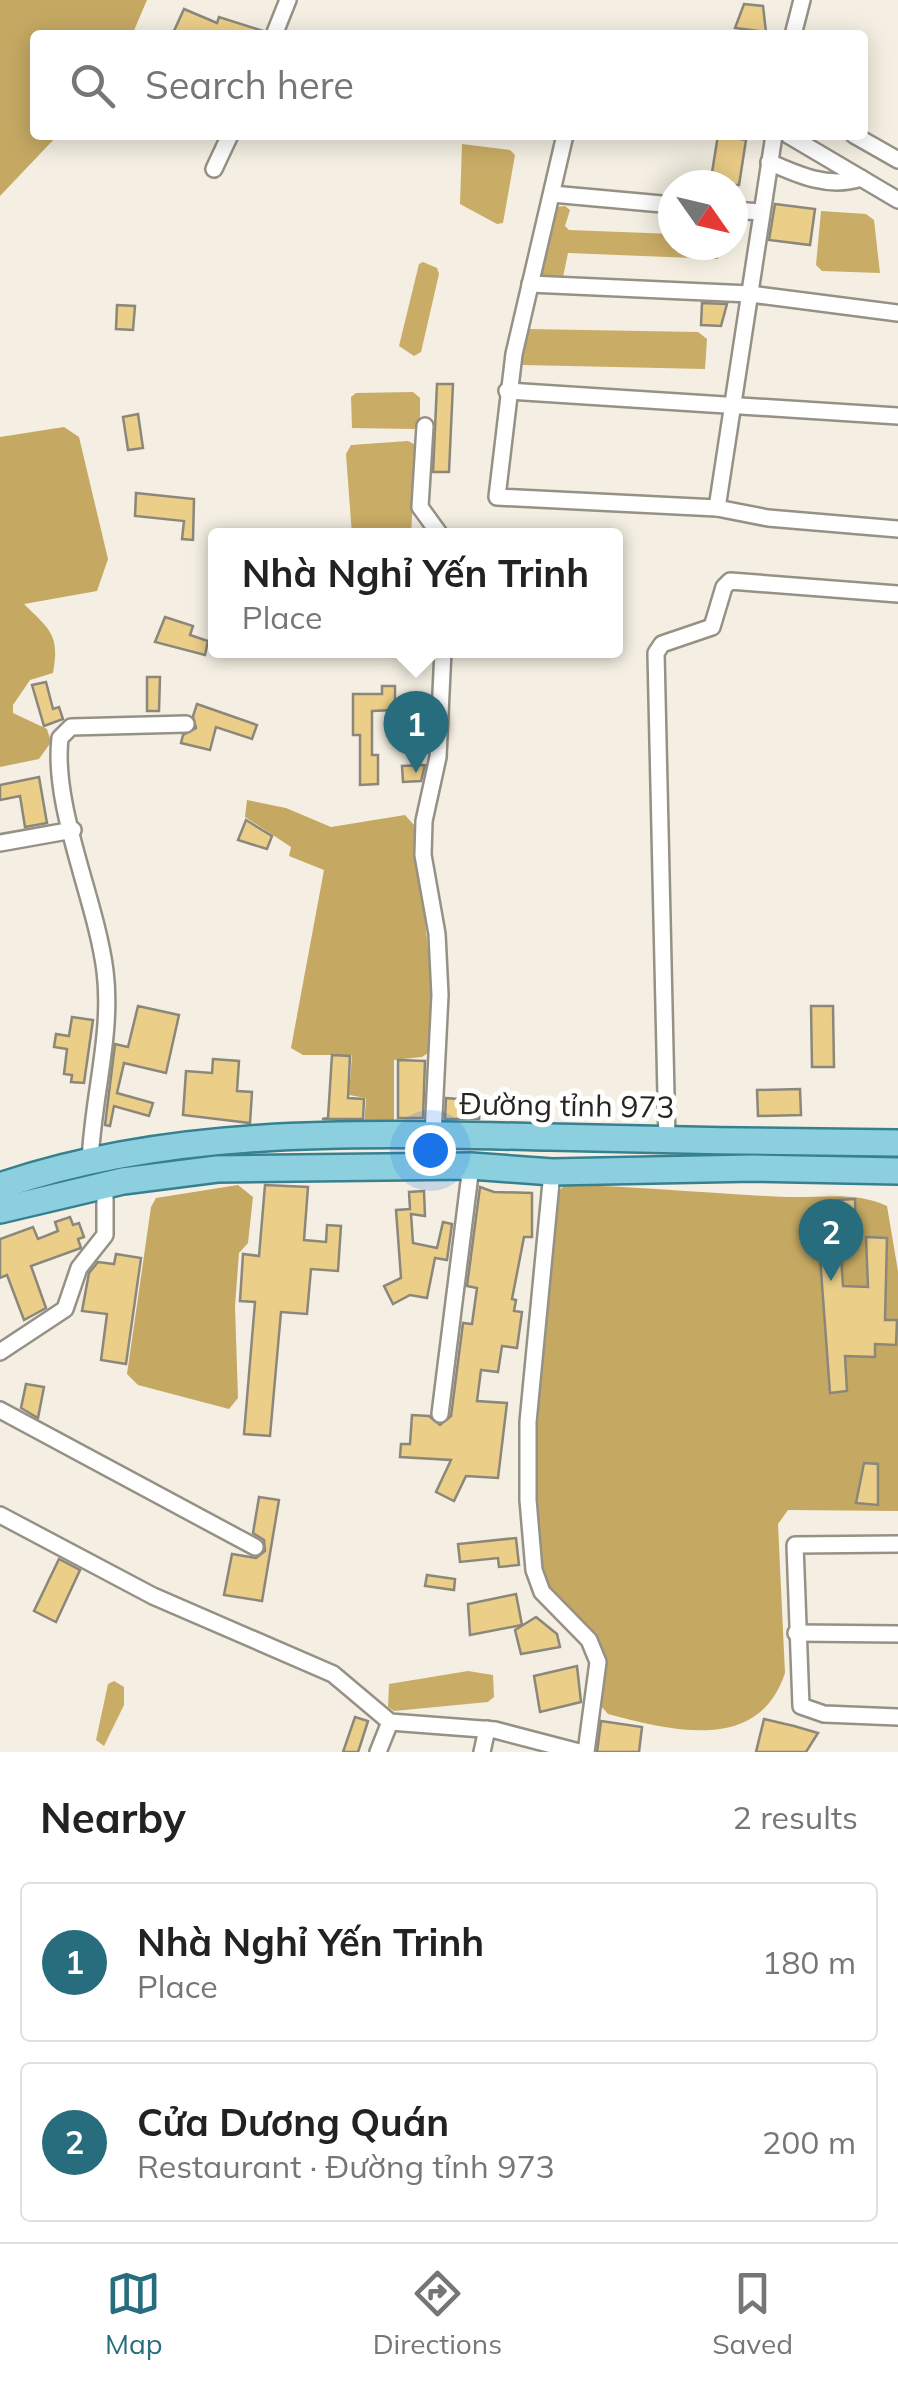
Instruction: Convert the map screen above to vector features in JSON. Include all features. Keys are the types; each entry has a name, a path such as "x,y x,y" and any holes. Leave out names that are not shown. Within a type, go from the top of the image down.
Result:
{"main road":[{"name":"Đường tỉnh 973","path":"0,1186 146,1149 253,1139 432,1134 898,1143"},
{"name":"Đường tỉnh 973","path":"0,1210 106,1185 217,1168 470,1166 552,1172 754,1168 898,1171"}],"street":[{"path":"276,30 288,0"},
{"path":"794,30 802,0"},
{"path":"214,169 228,140"},
{"path":"564,140 508,391 495,494 499,498 717,508 768,518 898,529"},
{"path":"717,508 773,140"},
{"path":"796,140 898,200"},
{"path":"863,140 898,160"},
{"path":"769,162 811,179 842,182 861,178"},
{"path":"552,194 658,205"},
{"path":"748,211 761,212"},
{"path":"530,284 750,294 898,313"},
{"path":"508,391 898,416"},
{"path":"425,426 420,508 435,528"},
{"path":"667,1140 656,653 662,644 712,627 724,587 730,581 898,594"},
{"path":"432,1134 440,994 436,934 422,855 424,820 438,756 443,658"},
{"path":"90,1163 108,1002 105,968 58,768 60,738 66,729 186,724"},
{"path":"0,843 74,830"},
{"path":"440,1414 470,1166"},
{"path":"0,1515 153,1596 333,1674 390,1722 487,1730 583,1752 598,1662 589,1640 542,1592 534,1570 528,1500 528,1422 552,1172"},
{"path":"0,1352 65,1309 80,1268 105,1235 106,1185"},
{"path":"0,1410 255,1548"},
{"path":"898,1544 795,1545 801,1706 824,1714 898,1717"},
{"path":"796,1633 898,1634"},
{"path":"378,1752 390,1722"},
{"path":"482,1752 487,1730"}],"shaded area":[{"path":"0,0 147,0 134,30 30,30 30,140 53,140 0,196"},
{"path":"462,144 510,150 515,155 503,223 497,224 460,204"},
{"path":"565,206 570,210 565,226 569,230 658,233 658,257 568,253 562,282 545,283 538,274 553,207"},
{"path":"821,211 866,214 874,220 880,273 822,271 816,265"},
{"path":"419,264 437,268 439,274 421,352 414,356 399,346"},
{"path":"528,329 698,332 707,339 705,369 523,365 519,361 522,333"},
{"path":"413,392 420,398 420,422 414,429 352,428 351,397 356,393"},
{"path":"64,427 79,437 108,559 97,591 24,604 51,634 55,660 53,673 30,680 13,705 13,713 47,729 51,742 39,759 0,767 0,437"},
{"path":"408,441 416,445 411,528 351,528 346,454 351,445"},
{"path":"247,800 286,808 331,827 405,815 414,825 432,983 431,1051 422,1057 394,1060 394,1127 364,1129 366,1098 349,1095 352,1055 303,1055 291,1048 324,870 289,856 291,847 245,817"},
{"path":"238,1185 253,1197 248,1243 239,1253 235,1306 238,1398 229,1409 138,1385 127,1374 151,1207 156,1198"},
{"path":"564,1185 851,1197 887,1206 898,1271 898,1511 788,1510 778,1524 785,1673 773,1698 756,1715 736,1725 687,1730 608,1714 601,1706 604,1676 595,1640 561,1607 540,1569 533,1482 535,1400 556,1196"},
{"path":"468,1671 493,1675 494,1697 488,1702 394,1711 388,1707 389,1684"},
{"path":"114,1681 124,1687 124,1705 104,1746 96,1740 108,1684"}],"building":[{"path":"744,4 763,6 766,30 735,28"},
{"path":"184,9 217,23 219,17 260,30 174,30"},
{"path":"717,140 746,140 741,170 712,170"},
{"path":"775,204 815,209 810,245 769,240"},
{"path":"702,303 727,304 721,326 701,325"},
{"path":"117,305 135,306 133,330 116,329"},
{"path":"437,384 453,384 449,472 433,472"},
{"path":"138,414 143,448 128,450 123,417"},
{"path":"136,493 194,499 193,540 182,539 184,521 135,516"},
{"path":"165,617 193,626 190,635 208,641 205,655 155,642"},
{"path":"147,677 160,677 159,711 147,711"},
{"path":"46,682 53,709 59,707 63,719 44,726 32,685"},
{"path":"382,686 395,686 395,710 372,711 372,755 378,755 378,784 360,785 360,735 353,735 353,694 382,694"},
{"path":"197,704 257,725 252,739 216,727 210,750 181,743 183,735 196,728 193,716"},
{"path":"425,765 421,781 403,782 402,766"},
{"path":"39,777 47,823 25,827 20,796 0,800 0,785"},
{"path":"246,820 272,836 267,849 238,840"},
{"path":"138,1006 179,1015 166,1073 124,1063 117,1093 153,1103 149,1116 114,1106 110,1126 105,1125 115,1044 128,1047"},
{"path":"811,1006 833,1006 834,1067 812,1067"},
{"path":"72,1017 93,1020 84,1083 71,1082 72,1075 64,1074 67,1049 54,1047 56,1034 69,1036"},
{"path":"332,1055 350,1056 348,1098 364,1099 363,1119 322,1119 328,1118"},
{"path":"213,1059 239,1061 237,1091 252,1092 250,1123 183,1115 186,1071 212,1073"},
{"path":"398,1060 425,1061 423,1118 398,1118"},
{"path":"800,1089 801,1115 758,1116 757,1090"},
{"path":"446,1098 481,1101 479,1119 445,1119"},
{"path":"265,1185 308,1187 304,1240 326,1242 327,1225 341,1226 338,1271 311,1269 307,1314 281,1312 270,1436 244,1434 255,1302 240,1301 243,1254 259,1256"},
{"path":"480,1187 494,1192 532,1193 532,1237 524,1237 512,1299 516,1300 514,1311 522,1312 517,1348 502,1346 498,1372 481,1370 477,1401 507,1403 498,1478 466,1476 454,1501 436,1492 451,1460 400,1457 401,1444 410,1444 412,1415 429,1416 440,1425 451,1416 463,1323 472,1324 477,1288 467,1286"},
{"path":"424,1191 425,1216 411,1214 413,1243 437,1248 443,1222 452,1224 447,1260 435,1258 427,1298 410,1295 393,1304 384,1286 401,1278 396,1210 410,1209 409,1192"},
{"path":"855,1199 856,1244 840,1244 838,1200"},
{"path":"70,1217 73,1225 79,1223 84,1237 78,1239 81,1248 31,1266 46,1308 24,1320 7,1275 0,1278 0,1239 33,1227 38,1239 58,1231 55,1222"},
{"path":"866,1237 887,1238 885,1320 897,1320 896,1345 875,1344 875,1357 845,1356 847,1391 830,1393 820,1257 841,1255 843,1286 868,1287"},
{"path":"116,1254 141,1258 126,1364 101,1360 107,1314 82,1311 89,1273 98,1262 114,1264"},
{"path":"26,1384 44,1387 38,1418 21,1408"},
{"path":"864,1463 878,1464 878,1505 856,1503"},
{"path":"259,1497 279,1500 262,1601 224,1595 232,1554 256,1558 265,1551 264,1540 253,1533"},
{"path":"516,1538 519,1565 499,1567 498,1558 460,1562 458,1544"},
{"path":"59,1559 80,1570 56,1622 34,1611"},
{"path":"427,1575 455,1579 454,1590 425,1586"},
{"path":"516,1594 522,1625 470,1635 468,1604"},
{"path":"536,1617 557,1634 560,1647 521,1654 515,1630"},
{"path":"577,1666 581,1702 540,1712 534,1676"},
{"path":"355,1717 368,1721 358,1752 343,1752"},
{"path":"764,1719 818,1733 806,1752 756,1752"},
{"path":"601,1721 642,1727 639,1752 597,1752"}],"place":[{"name":"Nhà Nghỉ Yến Trinh","path":"416,773"},
{"name":"Cửa Dương Quán","path":"831,1281"}]}
